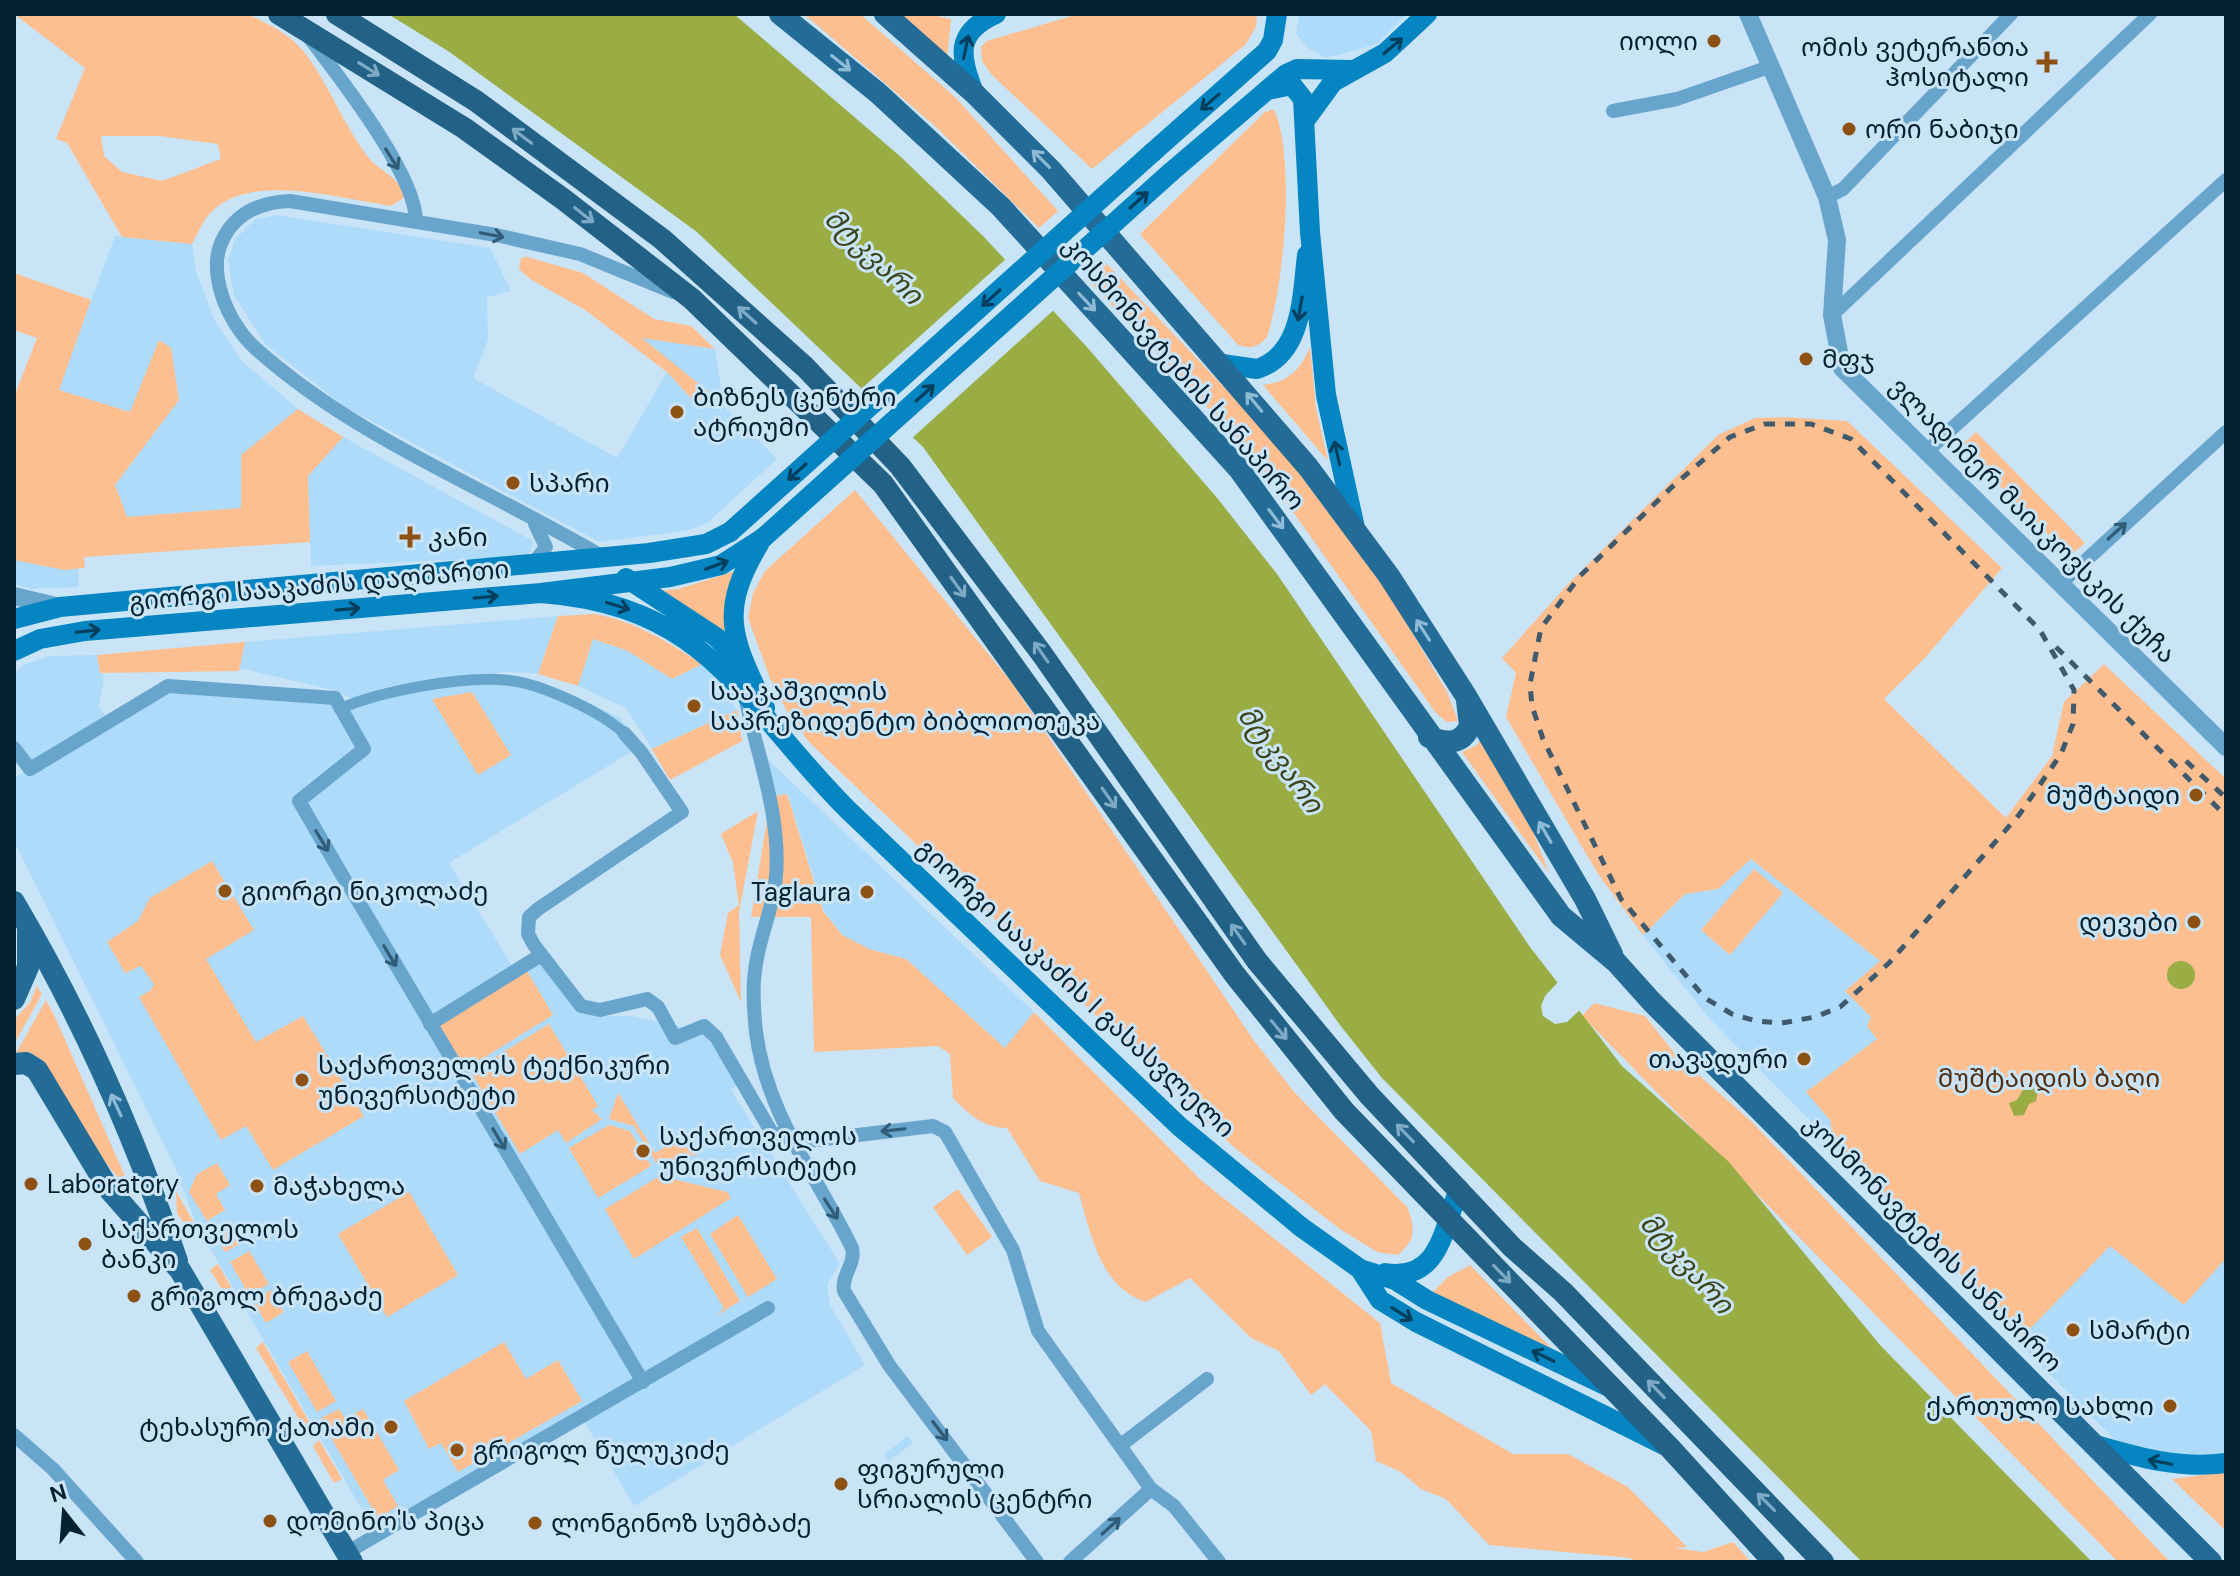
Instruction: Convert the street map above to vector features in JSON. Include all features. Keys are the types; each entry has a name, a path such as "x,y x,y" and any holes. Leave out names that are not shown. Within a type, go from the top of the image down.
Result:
{"highway":[{"path":"279,14 464,128 563,199 692,299 883,484 1235,975 1344,1111 1614,1389 1774,1562"},
{"path":"337,14 476,101 662,239 805,367 900,466 1034,642 1257,961 1369,1095 1512,1247 1563,1292 1821,1561"},
{"path":"1614,1389 1710,1445"}],"main road":[{"name":"კოსმონავტების სანაპირო","path":"780,14 878,93 1001,207 1194,419 1283,527 1429,737 1561,916 1616,962 1651,1001 2211,1562"},
{"name":"კოსმონავტების სანაპირო","path":"885,14 974,93 1051,170 1222,364 1355,528 1466,696 1585,899 1616,962"},
{"path":"974,93 963,63 965,41 970,30 996,14"},
{"name":"გიორგი სააკაძის დაღმართი","path":"14,619 60,607 532,565 691,548 716,541 730,532 1267,51 1273,40 1277,14"},
{"path":"1306,119 1333,82 1385,53 1427,14"},
{"path":"754,548 1171,172 1268,90 1297,69 1352,70"},
{"path":"1268,90 1292,85 1303,99 1310,232 1330,423 1355,528"},
{"path":"1222,364 1246,369 1266,366 1291,339 1299,311 1310,232"},
{"name":"გიორგი სააკაძის დაღმართი","path":"14,651 40,639 85,631 541,593 690,573 721,565 754,548"},
{"name":"გიორგი სააკაძის I გასასვლელი","path":"754,548 737,588 731,615 745,665 773,726"},
{"name":"გიორგი სააკაძის დაღმართი","path":"567,561 602,566 631,581"},
{"name":"გიორგი სააკაძის I გასასვლელი","path":"631,581 716,637 745,665"},
{"name":"გიორგი სააკაძის I გასასვლელი","path":"541,593 611,603 664,624 711,657 798,759 848,810 1179,1126 1301,1227 1360,1269 1395,1280 1427,1300 1614,1389"},
{"path":"1429,737 1448,742 1468,733 1470,725 1466,696"},
{"path":"14,902 67,998 148,1176 180,1270"},
{"path":"14,999 28,967 27,924"},
{"path":"14,1064 26,1063 37,1070 108,1188 180,1270 349,1557"},
{"path":"1360,1269 1398,1275 1418,1271 1431,1260 1459,1189"},
{"name":"გიორგი სააკაძის I გასასვლელი","path":"1360,1269 1380,1300 1416,1322 1670,1448"},
{"path":"2096,1445 2167,1465 2197,1467 2226,1463"}],"street":[{"name":"ვლადიმერ მაიაკოვსკის ქუჩა","path":"1748,14 1827,197 1837,240 1832,315 1842,368 2226,747"},
{"path":"1827,197 1843,189 2011,14"},
{"path":"1832,315 2150,14"},
{"path":"300,26 345,85 410,189 416,221"},
{"path":"1613,111 1677,99 1769,67"},
{"path":"1926,452 2226,180"},
{"path":"603,557 324,405 252,346 228,311 219,288 218,255 223,238 249,210 268,202 302,203 416,221 580,254 692,299"},
{"path":"2060,584 2226,432"},
{"path":"532,520 546,543 532,565"},
{"path":"14,596 60,607"},
{"path":"342,708 388,691 505,680 524,683 605,717 624,733 641,752 682,812 529,917 528,934 541,955 581,1006 600,1010 647,999 658,1007 675,1038 704,1026 716,1037 772,1133 789,1139 933,1126 945,1132 1013,1250 1038,1331 1151,1489 1174,1506 1219,1562"},
{"path":"14,748 30,769 168,686 335,698 364,749 299,801 643,1382"},
{"path":"745,696 773,804 776,833 774,892 754,972 756,1032 767,1079 789,1139 852,1248 854,1257 842,1285 844,1291 889,1365 1037,1562"},
{"path":"430,1024 541,955"},
{"path":"349,1557 768,1308"},
{"path":"1121,1445 1207,1379"},
{"path":"14,1435 53,1469 137,1562"},
{"path":"1070,1562 1151,1489"}],"shaded area":[{"path":"1299,14 1407,14 1377,44 1326,58 1308,48 1296,34"},
{"path":"276,215 490,248 511,291 487,297 488,340 473,378 617,458 667,372 690,397 640,337 715,349 724,406 777,459 707,523 685,531 599,542 345,407 265,344 234,295 228,261 235,239 256,219"},
{"path":"115,236 192,244 196,271 215,321 242,361 298,409 241,455 242,508 127,517 115,485 179,400 171,348 160,340 130,413 58,390"},
{"path":"343,437 533,541 531,551 523,557 311,566 308,476"},
{"path":"14,557 77,557 79,587 31,589 14,584"},
{"path":"558,616 538,674 507,672 386,687 356,701 333,690 239,668 245,642"},
{"path":"593,639 628,651 672,679 702,664 718,674 737,710 652,749 626,708 578,686"},
{"name":"საქართველოს ტექნიკური უნივერსიტეტი","path":"97,655 104,679 99,706 109,721 162,690 330,700 353,709 388,694 480,683 534,686 574,696 621,718 639,747 449,863 517,974 539,961 595,1016 630,1016 703,1031 737,1085 731,1090 840,1264 827,1284 830,1305 865,1365 634,1506 578,1411 375,1532 196,1224 175,1167 14,841 14,778 30,768 14,748 14,674 24,665 49,656"},
{"path":"761,753 1034,1012 1005,1049 906,959 869,949 842,935 824,911 788,795 768,797"},
{"path":"1751,859 1880,961 1871,1017 1877,1039 1830,1120 1835,1146 1708,1017 1643,935 1685,894 1718,889"},
{"path":"2110,1246 2184,1304 2226,1258 2226,1458 2183,1462 2117,1442 2008,1332 2022,1336"},
{"path":"908,1436 913,1443 889,1461 884,1454"}],"green space":[{"path":"14,14 248,14 285,35 304,52 368,157 399,184 405,197 391,206 293,191 244,194 223,202 207,217 192,244 122,237 67,143 56,139 85,68","holes":["101,136 160,136 218,144 221,159 162,181 122,172 104,156"]},
{"path":"804,14 860,14 956,98 1058,211 1039,228 935,126"},
{"path":"899,14 929,14 951,19 947,58"},
{"path":"1078,14 1257,14 1256,27 1245,45 1092,169 992,75 982,61 981,47 987,41"},
{"path":"1274,109 1285,159 1282,256 1267,337 1254,347 1247,347 1238,345 1140,234 1265,112"},
{"path":"521,258 583,273 654,319 691,326 715,349 642,338 715,397 713,402 690,397 667,372 585,310 530,279 519,269"},
{"path":"1107,264 1276,442 1390,595 1447,692 1458,721 1447,722 1436,713 1254,457 1089,281"},
{"path":"14,273 91,300 59,390 130,412 159,340 171,348 179,400 115,485 127,517 241,508 241,455 298,409 343,437 308,476 310,542 84,557 85,568 64,570 14,560 14,397 37,338 14,330"},
{"path":"1310,347 1316,408 1328,461 1263,385 1292,374"},
{"name":"მუშტაიდის ბაღი","path":"1755,418 1847,421 2002,568 1924,659 1884,699 2006,818 2052,756 2064,702 2104,664 2226,779 2226,1258 2184,1305 2110,1246 2022,1337 1835,1146 1830,1120 1806,1092 1877,1039 1867,1026 1871,1017 1845,991 1880,961 1751,859 1718,889 1685,894 1643,935 1598,874 1506,717 1516,673 1502,658 1569,583 1718,435"},
{"path":"1976,432 2085,543 2070,556 1960,447"},
{"path":"855,490 1012,683 1255,1042 1295,1093 1407,1207 1413,1233 1409,1244 1398,1255 1377,1252 1340,1229 1236,1149 808,741 787,711 770,678 748,618 753,593 765,571"},
{"path":"735,571 726,636 653,591 679,589"},
{"path":"594,614 637,627 702,664 672,679 628,651 593,639 578,686 538,674 558,616"},
{"path":"245,642 239,671 100,673 97,655"},
{"path":"472,692 511,755 478,775 432,699"},
{"path":"737,710 742,741 670,780 652,749"},
{"path":"1481,739 1526,814 1549,873 1462,752 1477,745"},
{"path":"787,794 823,911 842,935 869,949 906,959 1005,1048 1034,1012 1202,1181 1380,1323 1391,1383 1513,1454 1568,1454 1628,1487 1687,1547 1675,1548 1703,1552 1733,1542 1751,1562 1636,1562 1630,1558 1489,1545 1446,1499 1421,1489 1401,1472 1376,1461 1371,1431 1325,1384 1311,1395 1279,1351 1251,1338 1190,1278 1146,1302 1118,1285 1093,1242 1079,1193 1040,1181 1007,1128 984,1123 953,1098 950,1054 938,1046 814,1052 811,917 751,917 769,809 768,797"},
{"path":"758,811 739,912 741,1002 720,955 728,913 739,905 733,863 721,834"},
{"path":"212,861 254,930 206,959 256,1042 303,1016 364,1116 273,1170 246,1126 221,1140 139,997 151,990 154,984 141,966 125,973 107,942 138,921 150,898"},
{"path":"1754,869 1783,893 1730,955 1701,930"},
{"path":"527,971 553,1015 464,1070 437,1026"},
{"path":"37,986 42,994 14,1044 14,1020 30,1003"},
{"path":"46,1000 135,1199 94,1148 44,1061 29,1052 16,1053"},
{"path":"1594,1003 1645,1016 1676,1055 1752,1122 2170,1562 2118,1562 1582,1016"},
{"path":"549,1024 598,1106 592,1110 602,1119 566,1143 558,1130 520,1154 471,1072"},
{"path":"618,1093 655,1153 684,1136 682,1127 699,1154 656,1163 634,1126 609,1119"},
{"path":"609,1125 630,1131 651,1166 598,1198 569,1148"},
{"path":"217,1163 230,1185 216,1194 225,1210 207,1221 189,1192 197,1174"},
{"path":"660,1176 727,1192 731,1198 634,1259 605,1209"},
{"path":"958,1189 992,1237 967,1255 933,1207"},
{"path":"176,1191 197,1228 190,1232 177,1213"},
{"path":"409,1192 458,1275 387,1317 338,1234"},
{"path":"738,1215 777,1279 748,1297 710,1234"},
{"path":"231,1221 243,1242 225,1252 213,1232"},
{"path":"697,1228 740,1301 717,1315 724,1308 681,1237"},
{"path":"249,1251 269,1284 249,1295 230,1262"},
{"path":"218,1264 239,1301 232,1305 210,1270"},
{"path":"1470,1265 1558,1355 1430,1295 1448,1277"},
{"path":"271,1290 284,1312 266,1323 253,1301"},
{"path":"263,1342 314,1430 308,1434 256,1348"},
{"path":"504,1342 526,1379 558,1360 582,1401 458,1472 441,1443 429,1449 404,1401"},
{"path":"307,1351 336,1401 317,1412 288,1362"},
{"path":"339,1409 345,1419 363,1409 399,1470 383,1480 398,1506 378,1518 320,1419"},
{"path":"319,1440 342,1479 334,1483 313,1446"},
{"path":"2226,1472 2226,1531 2172,1479"}],"water":[{"name":"მტკვარი","path":"388,14 734,14 901,157 983,236 1086,346 1218,499 1277,574 1530,947 1622,1066 1729,1162 1880,1345 2092,1562 1862,1562 1382,1078 1340,1025 923,447 697,232 448,51"},
{"path":"2181,961 2191,965 2195,975 2191,985 2181,989 2171,985 2167,975 2171,965"},
{"path":"2031,1085 2038,1092 2036,1101 2029,1104 2024,1115 2014,1116 2009,1103 2017,1100 2025,1086"}],"pier":[{"path":"1008,257 1056,308 910,440 860,390"},
{"path":"1560,980 1582,1008 1567,1022 1555,1024 1543,1016 1541,1006 1545,996"}],"railway":[{"path":"1765,424 1811,424 1851,439 2040,630 2074,690 2073,724 2061,754 2019,815 1889,963 1840,1007 1815,1017 1782,1023 1756,1021 1732,1014 1705,998 1621,899 1543,739 1532,706 1530,684 1541,628 1580,576 1673,486 1730,437 1765,424"},
{"path":"2056,647 2226,816"},
{"path":"2186,761 2226,798"}],"place":[{"name":"იოლი","path":"1714,41"},
{"name":"ომის ვეტერანთა ჰოსიტალი","path":"2047,62"},
{"name":"ორი ნაბიჯი","path":"1849,129"},
{"name":"მფჯ","path":"1806,359"},
{"name":"ბიზნეს ცენტრი ატრიუმი","path":"677,412"},
{"name":"სპარი","path":"513,483"},
{"name":"კანი","path":"410,537"},
{"name":"სააკაშვილის საპრეზიდენტო ბიბლიოთეკა","path":"694,706"},
{"name":"მუშტაიდი","path":"2196,795"},
{"name":"გიორგი ნიკოლაძე","path":"225,891"},
{"name":"Taglaura","path":"867,892"},
{"name":"დევები","path":"2194,922"},
{"name":"თავადური","path":"1804,1059"},
{"name":"საქართველოს ტექნიკური უნივერსიტეტი","path":"302,1080"},
{"name":"საქართველოს უნივერსიტეტი","path":"643,1151"},
{"name":"Laboratory","path":"31,1184"},
{"name":"მაჭახელა","path":"257,1186"},
{"name":"საქართველოს ბანკი","path":"85,1244"},
{"name":"გრიგოლ ბრეგაძე","path":"134,1296"},
{"name":"სმარტი","path":"2073,1330"},
{"name":"ქართული სახლი","path":"2170,1406"},
{"name":"ტეხასური ქათამი","path":"391,1427"},
{"name":"გრიგოლ წულუკიძე","path":"457,1450"},
{"name":"ფიგურული სრიალის ცენტრი","path":"841,1484"},
{"name":"დომინო'ს პიცა","path":"270,1521"},
{"name":"ლონგინოზ სუმბაძე","path":"535,1523"}]}
